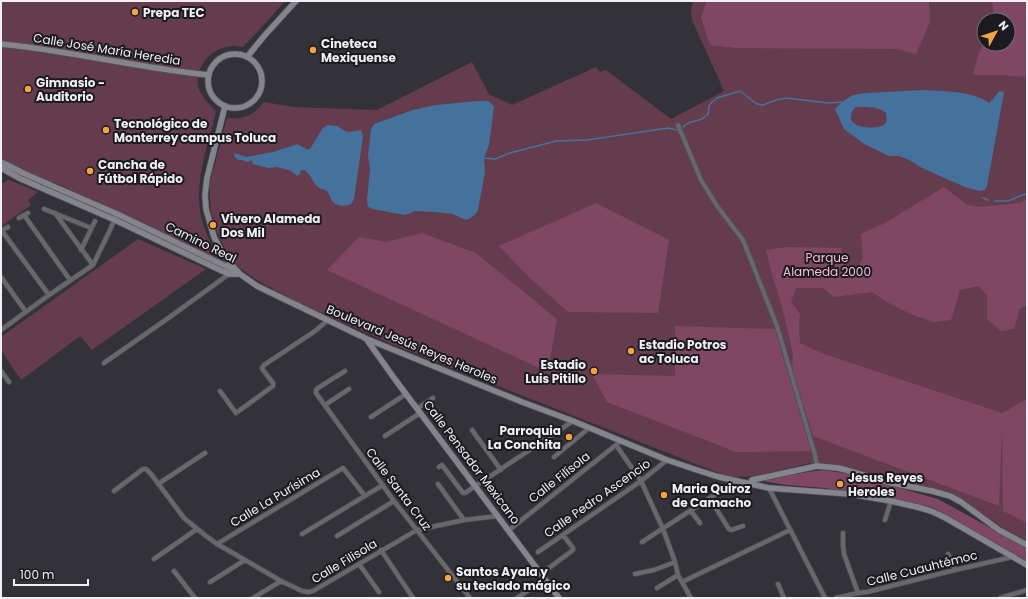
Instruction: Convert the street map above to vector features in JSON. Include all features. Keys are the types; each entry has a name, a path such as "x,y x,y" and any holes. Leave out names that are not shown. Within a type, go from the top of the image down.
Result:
{"main road":[{"path":"247,57 296,1"},
{"name":"Calle José María Heredia","path":"1,44 103,58 208,76"},
{"path":"235,54 247,57 256,65 261,74 260,92 256,98 245,106 231,108 225,106 211,94 208,76 210,71 214,63 223,57 235,54"},
{"name":"Boulevard Jesús Reyes Heroles","path":"225,106 206,178 206,209 214,237 225,256 240,274 257,286 367,340 667,460 713,475 769,488 850,494 891,501 931,511 1027,565"},
{"name":"Camino Real","path":"1,162 230,271 240,274"},
{"name":"Camino Real","path":"1,168 21,179 116,217"},
{"name":"Calle Pensador Mexicano","path":"367,340 559,598"},
{"path":"750,484 752,480 817,466 838,468 900,485 945,494 961,502 999,530 1027,545"}],"street":[{"path":"678,125 701,180 718,206 744,240 777,326 817,466"},
{"path":"44,209 91,228"},
{"path":"55,213 93,265"},
{"path":"19,218 26,214 70,280"},
{"path":"1,330 93,265 116,217"},
{"path":"81,250 95,221"},
{"path":"8,227 1,231 49,295"},
{"path":"104,364 168,319 230,271"},
{"path":"1,277 26,312"},
{"path":"220,390 236,412 274,386 273,382 262,368 315,331 327,320"},
{"path":"1,371 9,382"},
{"name":"Calle Santa Cruz","path":"345,371 316,390 316,393 394,501 470,598"},
{"path":"325,405 349,389"},
{"path":"371,417 406,394"},
{"path":"386,436 433,398"},
{"path":"441,466 465,493 572,421"},
{"path":"554,457 589,428"},
{"path":"472,430 501,470"},
{"name":"Calle Filísola","path":"509,530 621,441"},
{"path":"616,445 641,481 675,562 678,575 691,598"},
{"path":"158,484 205,453"},
{"name":"Calle Pedro Ascencio","path":"538,552 641,481 667,460"},
{"name":"Calle La Purísima","path":"217,544 343,468 365,496"},
{"name":"Calle Filisola","path":"114,491 143,469 146,469 184,518 217,544 281,581 302,591 311,592 416,530 464,520 498,516"},
{"path":"642,542 736,481"},
{"path":"438,484 464,520"},
{"path":"302,534 383,485"},
{"path":"769,488 825,598"},
{"path":"710,499 729,529 731,530 743,526"},
{"path":"337,536 394,501"},
{"path":"885,520 891,501"},
{"path":"691,511 700,523"},
{"path":"154,559 197,529"},
{"path":"682,582 790,530"},
{"path":"843,533 843,550 858,593"},
{"path":"541,574 573,550 564,535"},
{"path":"381,550 414,598"},
{"path":"948,554 956,570"},
{"name":"Calle Cuauhtémoc","path":"836,598 1012,557"},
{"path":"210,582 244,560"},
{"path":"635,574 654,570 675,562"},
{"path":"359,564 379,592"},
{"path":"174,571 195,598"},
{"path":"657,588 678,575"},
{"path":"517,598 545,579"},
{"path":"254,598 281,581"},
{"path":"778,584 784,598"},
{"path":"1000,598 1027,590"},
{"path":"866,592 870,598"}],"green space":[{"name":"Tecnológico de Monterrey campus Toluca","path":"1,1 285,1 243,47 234,46 219,49 207,58 199,71 199,89 205,100 216,111 199,185 200,210 205,230 219,261 58,184 29,173 1,158"},
{"name":"Parque Alameda 2000","path":"693,1 1027,1 1027,541 1006,530 951,493 889,481 843,466 810,463 754,476 729,477 394,345 299,303 245,272 234,262 226,251 217,232 211,211 210,182 227,118 248,116 256,111 264,102 293,107 377,110 472,62 489,94 512,105 596,67 600,72 606,70 671,119 724,91 692,20 691,10"},
{"path":"707,1 929,1 930,22 916,54 898,49 737,48 710,45 701,17"},
{"path":"992,1 1027,1 1027,77 973,75 980,52 1016,52 1016,12 994,12"},
{"path":"9,180 38,192 28,200 31,205 1,226 1,184"},
{"path":"944,187 967,205 980,207 1020,203 1027,199 1027,306 1020,308 1014,329 1001,331 987,319 987,296 979,286 960,290 951,320 933,322 911,314 885,301 872,292 834,297 823,288 796,288 791,302 800,314 800,343 824,354 1002,413 1027,399 1027,523 1003,511 1002,427 999,506 813,436 792,369 793,353 782,306 766,250 787,247 842,248 840,263 857,268 863,258 861,234 885,223"},
{"path":"596,203 669,240 658,313 568,312 531,279 499,246"},
{"path":"422,233 476,253 557,319 548,372 327,270 359,237 387,242"},
{"path":"138,239 206,269 92,350 80,336 21,380 1,350 1,337"},
{"path":"675,326 775,329 811,451 736,452 607,402 592,374 675,376"},
{"path":"823,470 850,474 938,499 1027,548 1027,561 932,507 825,488 762,481 794,474"}],"water":[{"path":"924,90 949,92 974,96 989,103 1000,91 1004,92 987,186 985,190 979,191 965,187 922,168 909,160 899,156 889,156 864,144 844,129 835,109 842,102 853,95","holes":["856,107 872,107 879,109 886,113 886,122 882,126 862,127 851,120 853,110"]},
{"path":"488,101 494,106 489,145 484,158 485,172 478,210 471,218 466,220 453,214 416,211 405,215 368,207 367,200 370,169 368,155 371,129 374,124 413,110 436,105"},
{"path":"327,125 337,126 349,132 361,130 363,136 354,199 351,204 342,206 335,204 327,191 318,187 305,170 301,170 300,174 297,176 289,170 276,167 269,168 253,164 251,160 248,162 238,160 235,157 234,153 246,157 273,152 298,144 306,149 310,149 322,129"}],"waterway":[{"path":"683,127 688,123 702,119 708,114 709,106 717,98 740,91 757,104 763,105 786,98 828,103 842,102"},
{"path":"484,158 495,159 510,153 556,141 587,140 668,128 677,130"},
{"path":"995,201 1008,201 1025,194 1027,196"},
{"path":"983,198 988,200"}],"place":[{"name":"Prepa TEC","path":"135,12"},
{"name":"Cineteca Mexiquense","path":"313,50"},
{"name":"Gimnasio - Auditorio","path":"28,89"},
{"name":"Tecnológico de Monterrey campus Toluca","path":"106,130"},
{"name":"Cancha de Fútbol Rápido","path":"90,171"},
{"name":"Vivero Alameda Dos Mil","path":"213,225"},
{"name":"Estadio Potros ac Toluca","path":"631,351"},
{"name":"Estadio Luis Pitillo","path":"594,371"},
{"name":"Parroquia La Conchita","path":"569,437"},
{"name":"Jesus Reyes Heroles","path":"840,484"},
{"name":"Maria Quiroz de Camacho","path":"664,495"},
{"name":"Santos Ayala y su teclado mágico","path":"448,578"}]}
